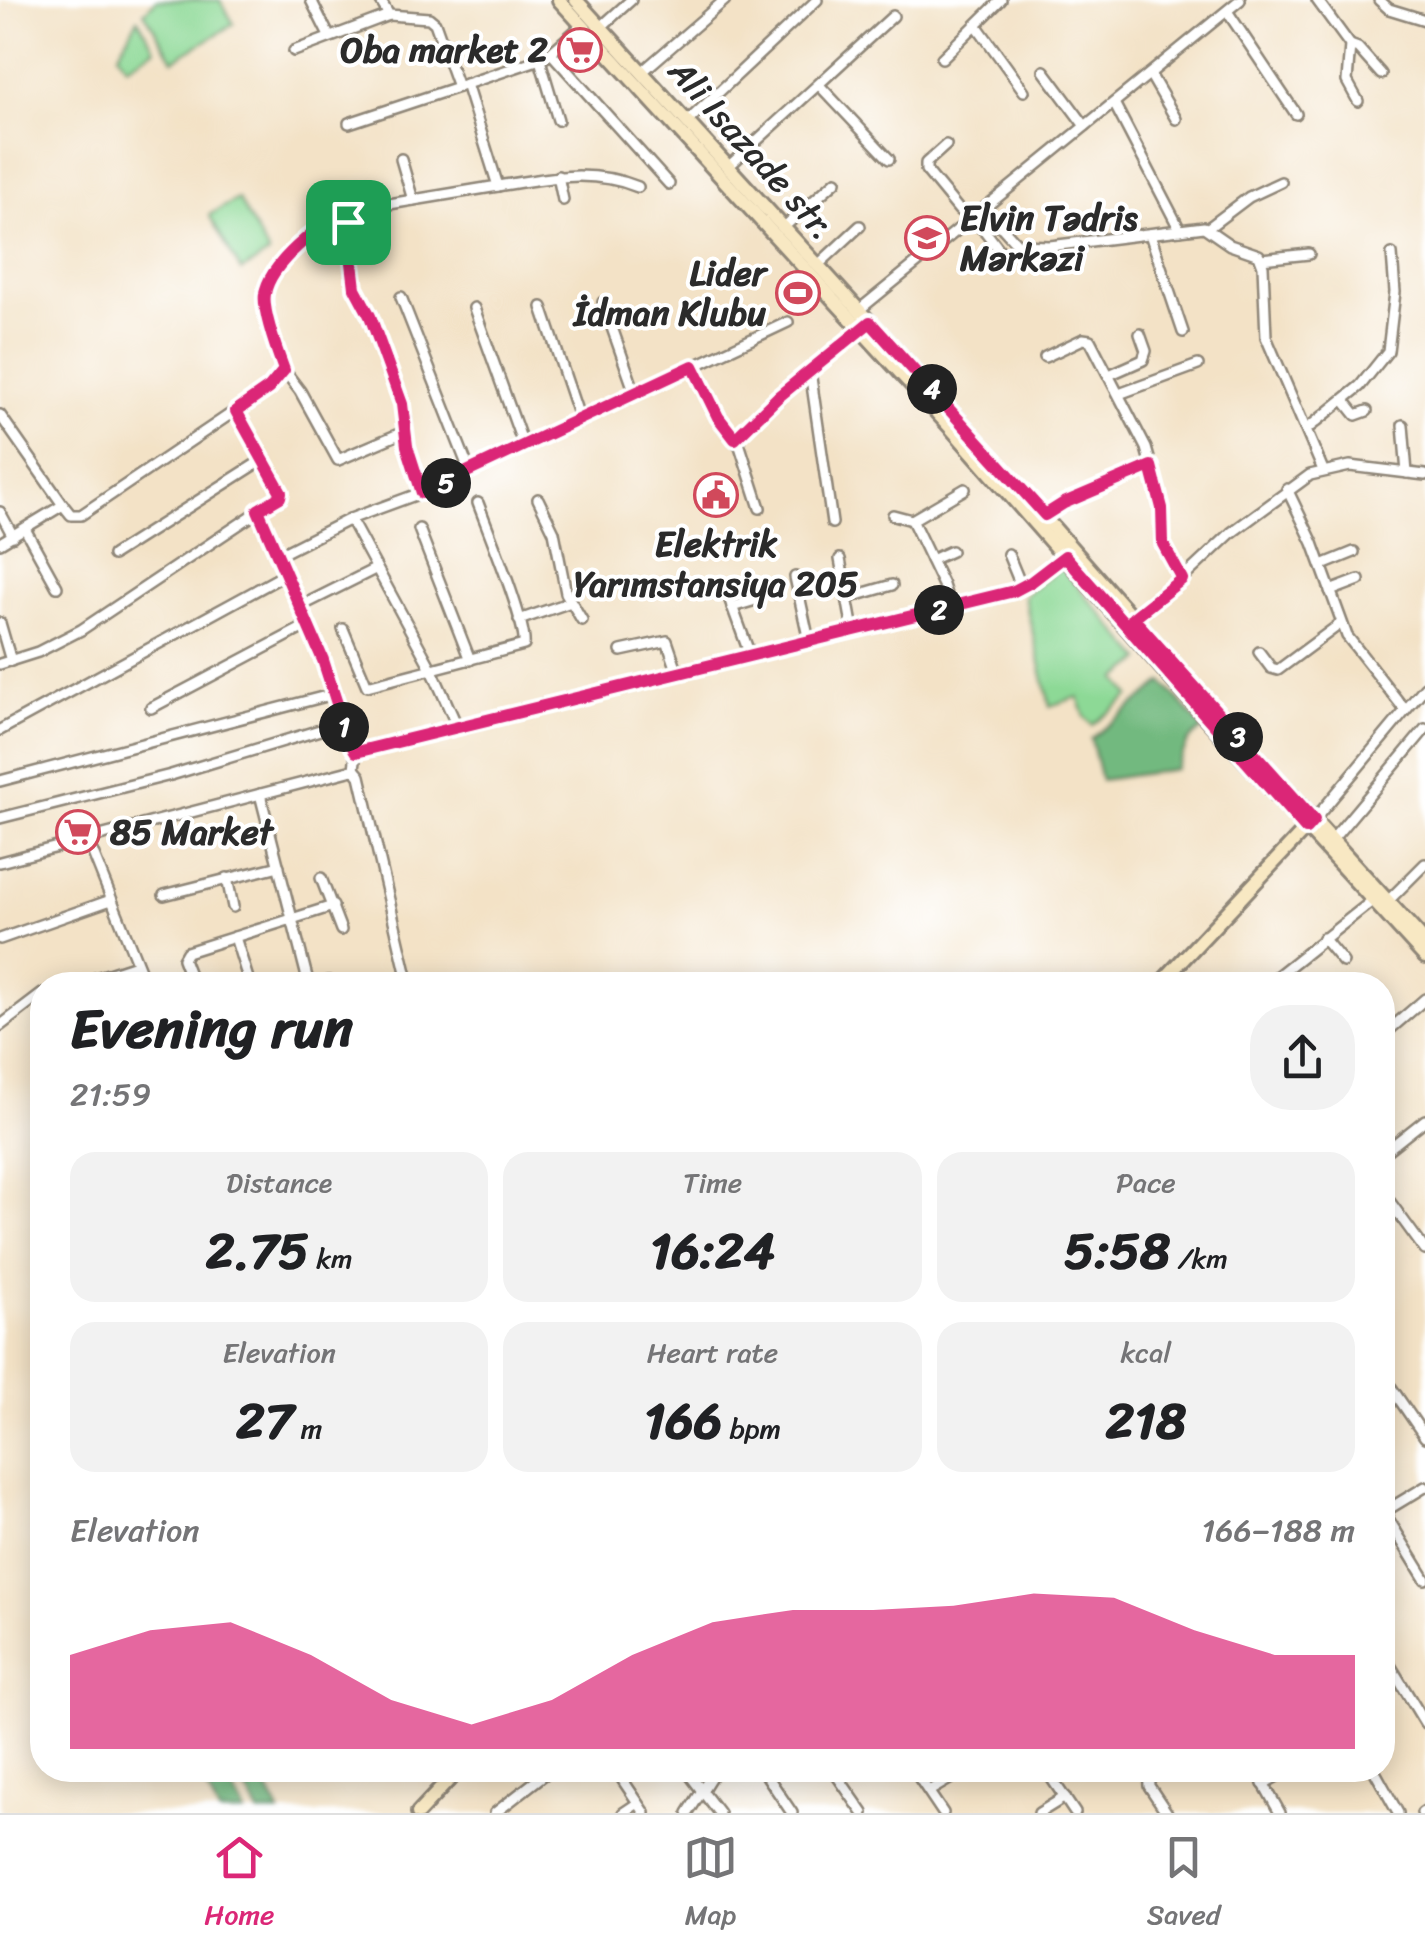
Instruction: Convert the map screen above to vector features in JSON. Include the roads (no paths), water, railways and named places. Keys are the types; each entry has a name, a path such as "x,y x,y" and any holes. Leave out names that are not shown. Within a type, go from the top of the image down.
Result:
{"main road":[{"name":"Ali Isazade str.","path":"559,0 642,72 784,227 855,314"},
{"name":"Ali Isazade str.","path":"576,0 591,26 855,314"},
{"path":"855,314 1070,552 1425,957"},
{"path":"866,326 1045,515 1070,552 1133,618 1310,825"},
{"path":"1170,972 1310,825"},
{"path":"1327,844 1425,942"},
{"path":"425,1811 448,1782"}],"street":[{"path":"312,0 328,36"},
{"path":"380,0 389,15"},
{"path":"349,124 540,60 631,0"},
{"path":"642,72 725,0"},
{"path":"688,122 817,0"},
{"path":"942,58 1002,0"},
{"path":"855,314 1240,0"},
{"path":"1317,0 1350,45 1358,48 1381,74"},
{"path":"1378,0 1389,9 1425,20"},
{"path":"1227,11 1296,114"},
{"path":"294,50 389,15 432,19 462,86 498,186"},
{"path":"728,167 892,16"},
{"path":"977,26 1024,91"},
{"path":"1350,45 1347,81 1358,101"},
{"path":"551,52 669,184"},
{"path":"540,60 558,120"},
{"path":"1044,71 1085,126"},
{"path":"1150,74 1176,118"},
{"path":"819,85 889,158"},
{"path":"1114,103 1180,230"},
{"path":"946,145 925,167 959,210 985,231 1001,252"},
{"path":"401,159 413,200"},
{"path":"406,431 338,460 284,370 265,301 266,289 296,247 346,212 413,200 586,174 638,186"},
{"path":"558,176 563,200"},
{"path":"784,227 836,180"},
{"path":"985,209 1018,244 1050,246 1208,228 1248,197 1281,182"},
{"path":"346,212 355,288 370,316 402,404 422,493"},
{"path":"818,266 860,226"},
{"path":"1208,228 1221,240 1261,258 1309,254"},
{"path":"1150,234 1183,332"},
{"path":"1307,430 1344,400 1388,351 1396,292 1392,254"},
{"path":"1261,258 1266,336 1324,470"},
{"path":"401,297 470,472"},
{"path":"602,302 636,393"},
{"path":"542,306 580,420"},
{"path":"474,308 524,447"},
{"path":"278,556 350,519 470,472 788,322"},
{"path":"735,439 866,326"},
{"path":"1109,376 1143,360 1146,350 1140,334"},
{"path":"1045,357 1087,338 1140,432 1162,508 1163,544 1182,579"},
{"path":"1119,394 1198,365"},
{"path":"693,366 718,417 745,455 760,508"},
{"path":"0,415 71,515 81,516 269,388 284,370"},
{"path":"810,371 832,524"},
{"path":"1344,400 1356,415 1366,411"},
{"path":"0,623 5,662 38,652 81,630 281,494 236,411"},
{"path":"1404,425 1407,473"},
{"path":"113,555 264,459"},
{"path":"1045,515 1151,466"},
{"path":"1133,618 1287,489 1324,470 1350,466 1425,475"},
{"path":"893,516 912,520 965,489"},
{"path":"1287,489 1322,565 1340,624 1404,710"},
{"path":"538,499 554,532 563,586 582,620"},
{"path":"343,629 366,686 524,646 526,640 478,503"},
{"path":"0,543 63,505"},
{"path":"258,510 301,606 356,752 354,768 360,776 406,972"},
{"path":"0,512 13,536"},
{"path":"350,519 432,670 457,726"},
{"path":"912,520 950,607"},
{"path":"25,529 57,588"},
{"path":"420,529 470,660"},
{"path":"931,560 950,551"},
{"path":"356,752 1022,588 1070,552"},
{"path":"1322,565 1354,552"},
{"path":"1008,554 1022,588"},
{"path":"840,560 853,630"},
{"path":"301,606 375,569"},
{"path":"0,730 286,574"},
{"path":"795,577 809,641"},
{"path":"1330,591 1359,580"},
{"path":"847,598 892,585"},
{"path":"728,596 750,655"},
{"path":"732,608 759,599"},
{"path":"519,620 570,602"},
{"path":"151,708 308,624"},
{"path":"1259,652 1271,668 1278,670 1340,624"},
{"path":"620,652 667,640 678,673"},
{"path":"1310,825 1425,687"},
{"path":"0,781 334,694"},
{"path":"0,818 207,765 343,723"},
{"path":"1327,844 1425,729"},
{"path":"0,862 354,768"},
{"path":"260,794 307,972"},
{"path":"87,838 140,972"},
{"path":"1387,902 1425,864"},
{"path":"164,895 279,866"},
{"path":"227,878 233,907"},
{"path":"321,878 340,930"},
{"path":"0,940 111,900"},
{"path":"1282,972 1372,901"},
{"path":"189,972 184,955 333,906"},
{"path":"235,936 246,972"},
{"path":"1323,938 1343,962"},
{"path":"113,972 136,965"},
{"path":"1395,1025 1425,999"},
{"path":"0,1026 30,1003"},
{"path":"1395,1144 1425,1120"},
{"path":"1395,1210 1425,1250"},
{"path":"1395,1393 1425,1437"},
{"path":"1395,1505 1425,1487"},
{"path":"1395,1531 1425,1579"},
{"path":"1395,1673 1425,1723"},
{"path":"495,1813 535,1782"},
{"path":"624,1782 645,1813"},
{"path":"696,1782 718,1813"},
{"path":"688,1813 707,1782"},
{"path":"770,1782 792,1813"},
{"path":"841,1782 863,1813"},
{"path":"922,1782 943,1813"},
{"path":"928,1791 943,1782"},
{"path":"1054,1782 1076,1813"},
{"path":"1150,1782 1161,1811"},
{"path":"1267,1782 1264,1784 1280,1813"},
{"path":"1381,1782 1398,1813"},
{"path":"1039,1813 1064,1797"},
{"path":"622,1813 638,1802"}],"place":[{"name":"Oba market 2","path":"580,50"},
{"name":"Elvin Tədris Mərkəzi","path":"927,238"},
{"name":"Lider İdman Klubu","path":"798,293"},
{"name":"Elektrik Yarımstansiya 205","path":"716,495"},
{"name":"85 Market","path":"78,832"}]}
